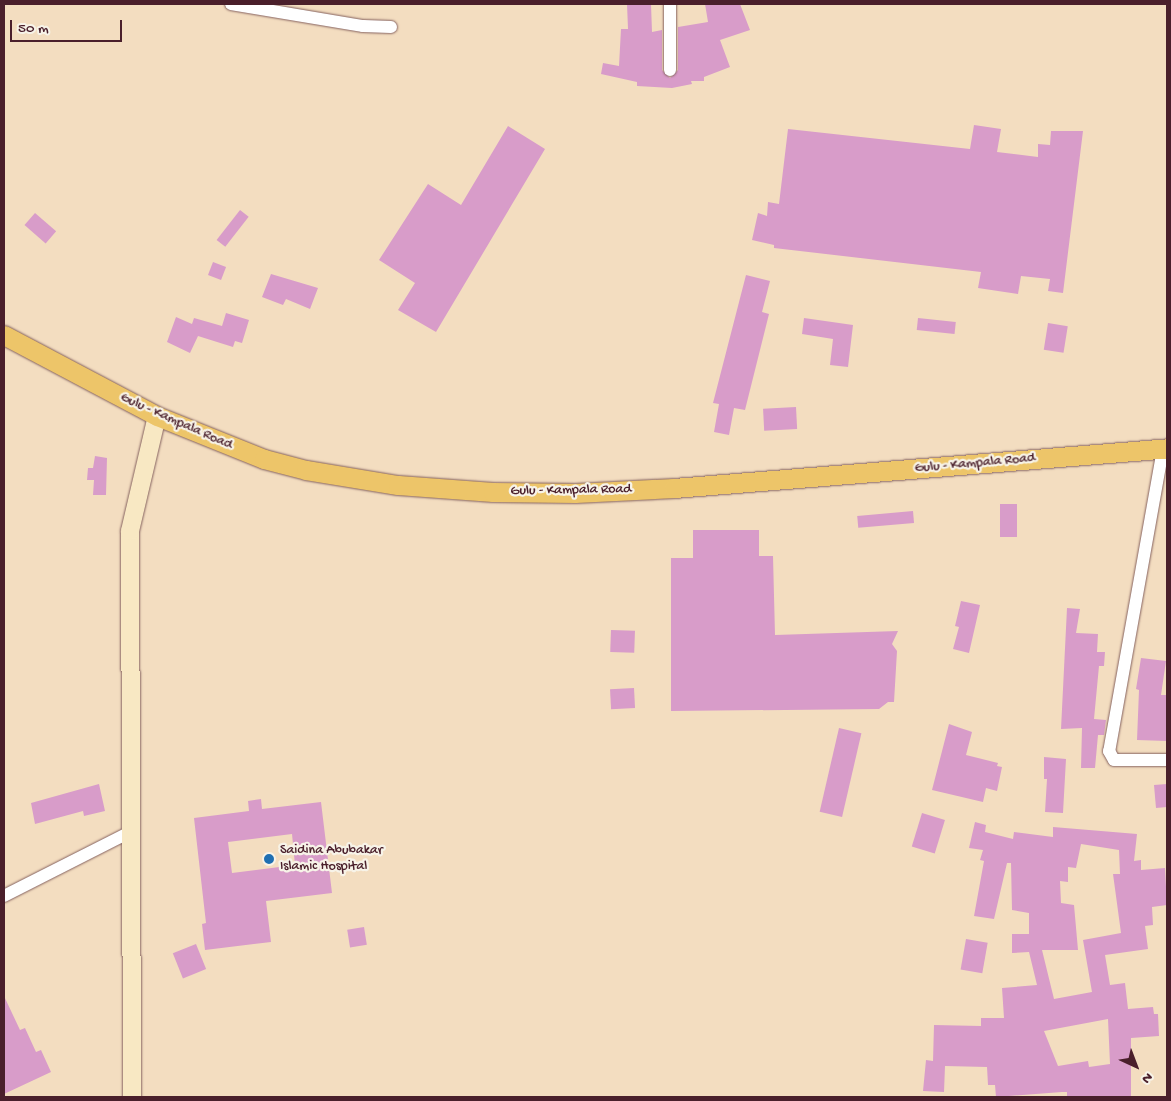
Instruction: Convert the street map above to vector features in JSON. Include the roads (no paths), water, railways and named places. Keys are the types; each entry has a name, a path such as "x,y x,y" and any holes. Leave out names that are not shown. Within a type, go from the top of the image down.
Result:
{"main road":[{"name":"Gulu - Kampala Road","path":"4,335 157,416 264,459 306,470 398,485 493,492 574,493 674,488 1165,448"}],"street":[{"path":"231,4 363,26 391,27"},
{"path":"670,4 670,70"},
{"path":"132,1097 130,531 157,416"},
{"path":"1165,448 1109,751 1114,760 1167,760"},
{"path":"4,896 130,832"}],"place":[{"name":"Saidina Abubakar Islamic Hospital","path":"269,859"}]}
